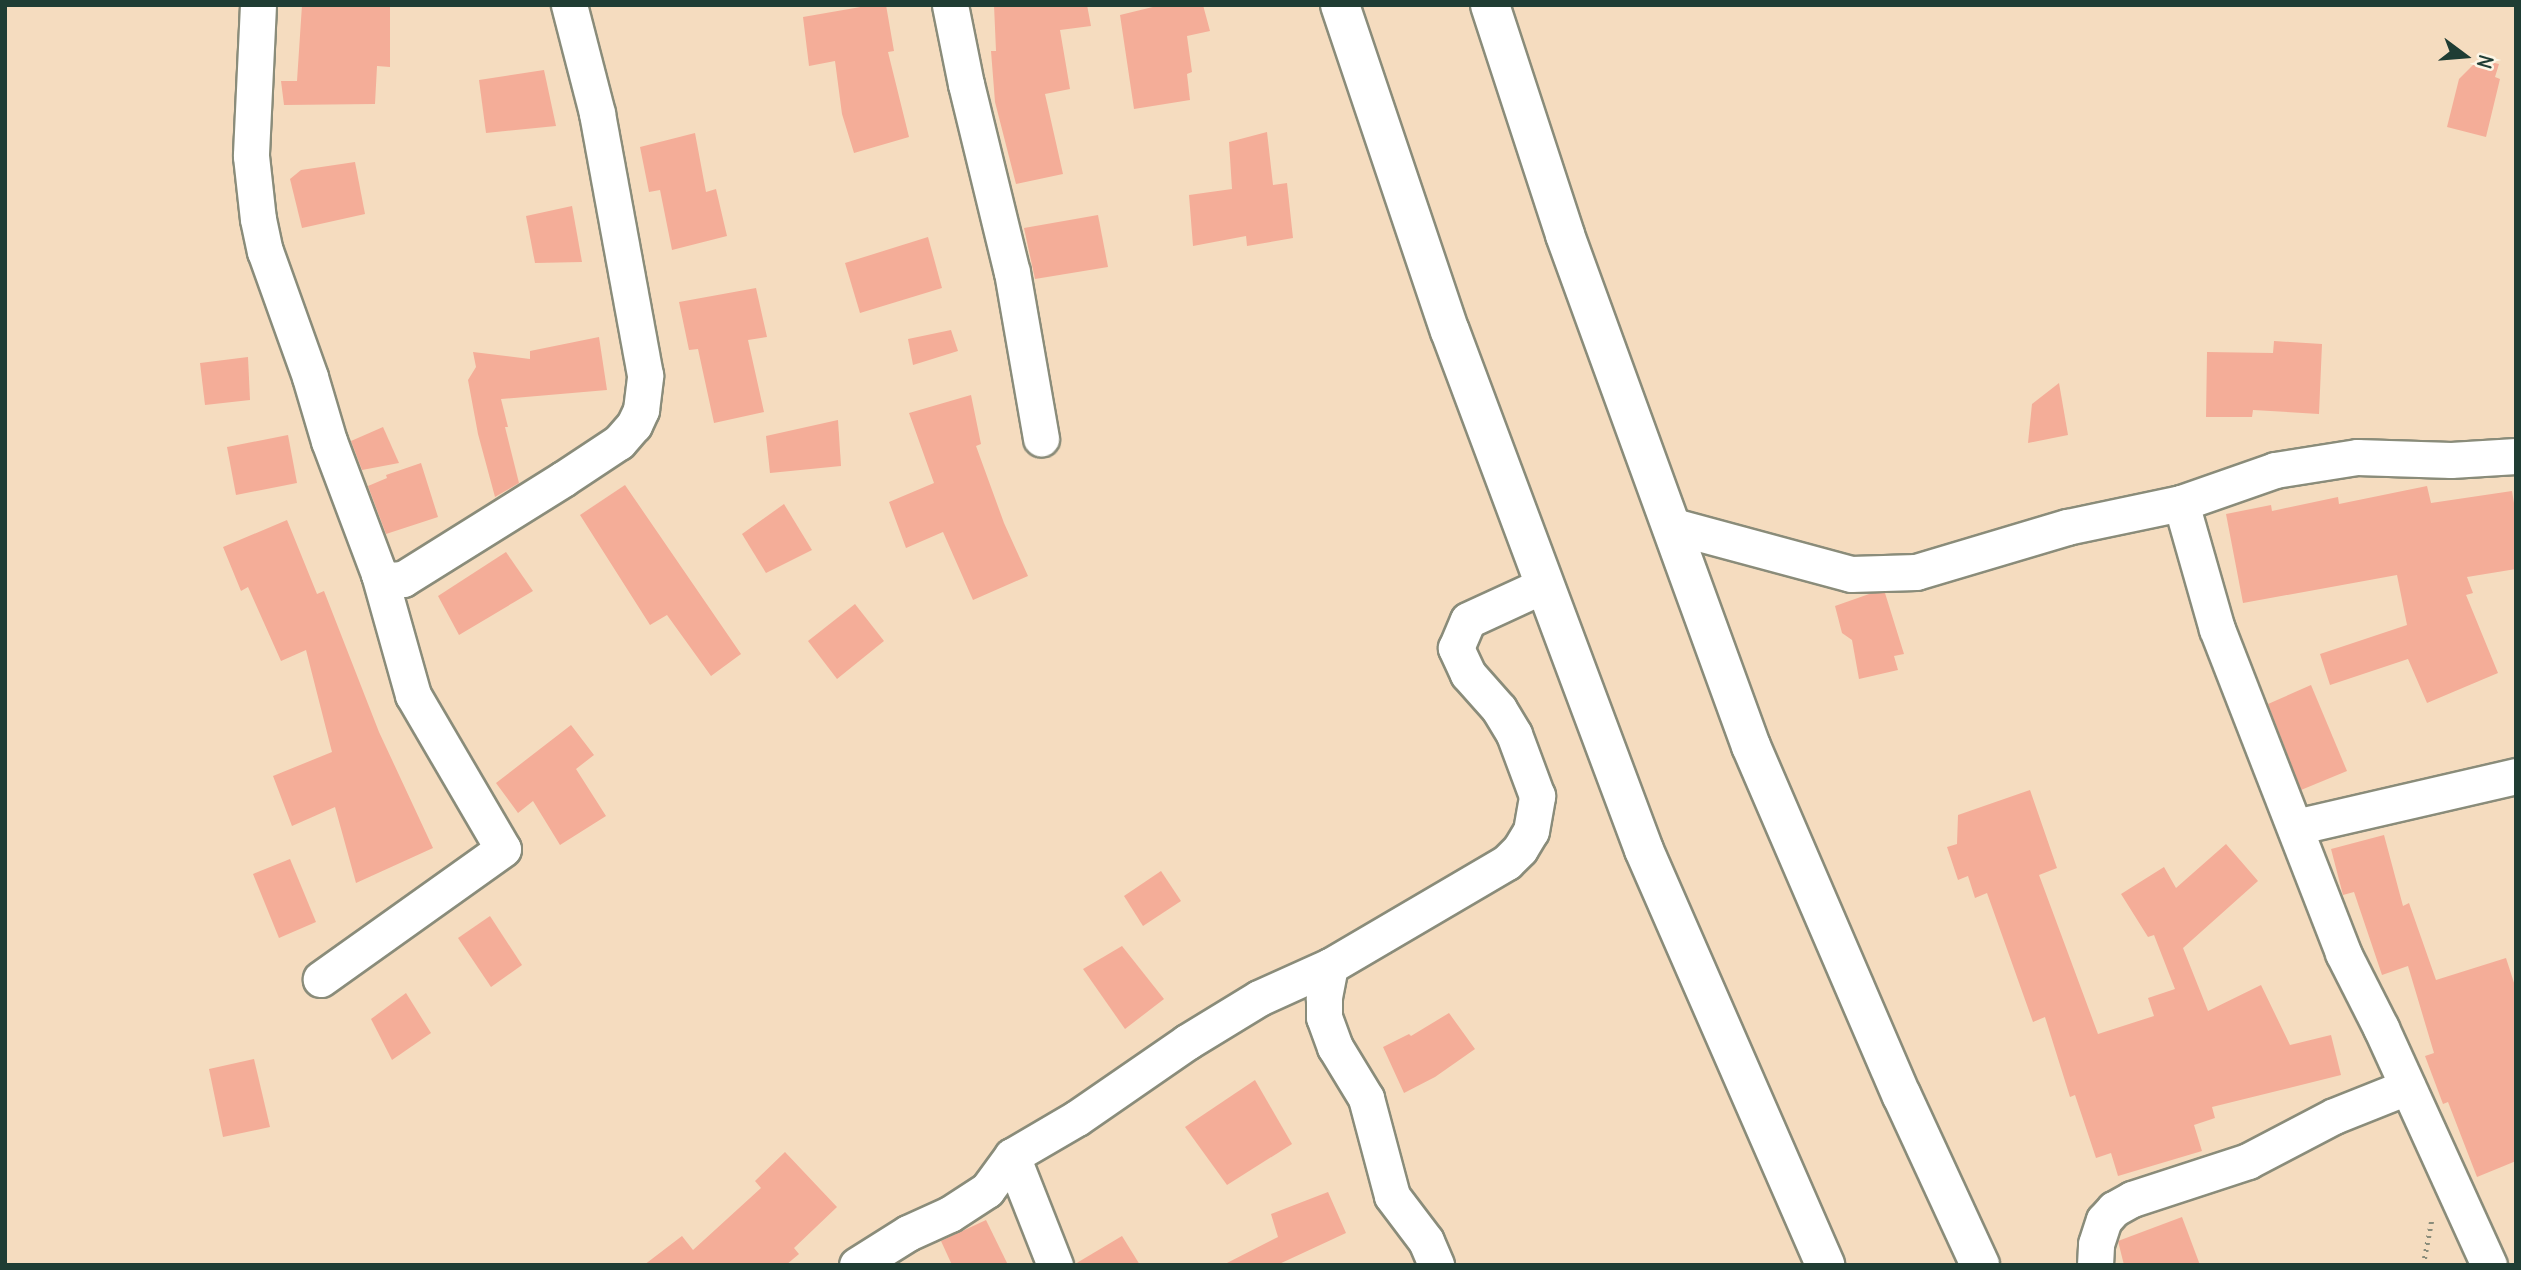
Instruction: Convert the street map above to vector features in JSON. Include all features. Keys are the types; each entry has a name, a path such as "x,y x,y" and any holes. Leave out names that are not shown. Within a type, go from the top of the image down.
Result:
{"highway":[{"path":"1340,5 1450,331 1644,850 1825,1265"},
{"path":"1490,5 1565,235 1751,746 1902,1096 1980,1265"}],"street":[{"path":"258,5 251,156 258,219 265,251 310,377 329,441 379,574 413,695 503,849 321,979"},
{"path":"379,574 389,580 403,579 563,479 620,442 634,425 641,410 645,375 597,113 569,5"},
{"path":"950,5 966,84 1012,272 1041,439"},
{"path":"1672,526 1851,574 1916,572 2067,527 2181,503 2275,470 2357,457 2451,460 2516,456"},
{"path":"2181,503 2217,629 2343,953 2489,1265"},
{"path":"857,1265 987,1190 1012,1156 1077,1118 1187,1042 1249,1004 1330,966 1507,862 1520,849 1531,831 1537,796 1530,770 1514,734 1499,709 1468,674 1456,648 1468,620 1544,585"},
{"path":"2295,827 2516,776"},
{"path":"1330,966 1324,998 1324,1017 1335,1047 1366,1097 1392,1196 1426,1241 1436,1265"},
{"path":"2095,1265 2096,1244 2104,1220 2114,1209 2132,1199 2248,1160 2334,1116 2407,1087"},
{"path":"1012,1156 1055,1265"}],"building":[{"path":"302,5 390,5 390,67 377,66 375,104 284,105 281,81 297,81"},
{"path":"886,5 894,51 888,52 909,137 854,153 842,114 835,61 809,66 803,17"},
{"path":"994,5 1087,5 1091,26 1060,30 1070,89 1045,94 1063,174 1016,184 995,102 991,51 996,51"},
{"path":"1161,5 1203,5 1210,31 1187,36 1192,72 1187,74 1190,100 1134,109 1120,15"},
{"path":"2479,59 2499,64 2495,77 2500,79 2486,137 2447,127 2459,79"},
{"path":"544,70 556,126 486,133 479,80"},
{"path":"1267,132 1273,185 1287,183 1293,238 1247,246 1246,236 1193,246 1189,195 1232,189 1229,142"},
{"path":"695,133 706,192 716,189 727,236 672,250 660,190 649,192 640,147"},
{"path":"355,162 365,214 302,228 290,179 301,170"},
{"path":"572,206 582,262 535,263 526,216"},
{"path":"1098,215 1108,267 1035,279 1024,228"},
{"path":"928,237 942,288 860,313 845,263"},
{"path":"756,288 767,337 748,340 764,412 714,423 698,349 689,350 679,302"},
{"path":"951,330 958,351 913,365 908,339"},
{"path":"599,337 607,390 501,399 519,483 495,497 478,434 468,380 476,367 473,352 530,359 530,351"},
{"path":"2274,341 2322,344 2319,414 2253,410 2252,417 2206,417 2207,352 2273,353"},
{"path":"248,357 250,400 205,405 200,363"},
{"path":"2059,383 2068,435 2028,443 2032,404"},
{"path":"971,395 981,444 976,446 1004,523 1028,576 973,600 943,532 906,548 889,502 934,483 909,413"},
{"path":"838,420 841,466 770,473 766,436"},
{"path":"383,427 399,463 362,470 351,441"},
{"path":"288,435 297,483 236,495 227,447"},
{"path":"421,463 438,517 386,534 368,486 387,478 386,475"},
{"path":"625,485 741,654 711,676 667,615 650,625 580,515"},
{"path":"2427,486 2431,503 2512,491 2516,515 2516,569 2467,577 2473,593 2466,595 2498,673 2427,703 2408,659 2330,685 2320,654 2407,625 2397,575 2243,603 2226,514 2271,505 2272,511 2338,497 2339,504"},
{"path":"784,504 812,550 766,573 742,534"},
{"path":"287,520 317,594 324,591 379,732 433,848 356,883 335,807 292,826 273,776 332,752 306,650 281,661 248,587 241,591 223,547"},
{"path":"506,552 533,591 459,635 438,596"},
{"path":"1872,593 1885,593 1904,654 1894,656 1898,670 1859,679 1852,640 1842,633 1835,606"},
{"path":"855,604 884,641 837,679 808,641"},
{"path":"2311,685 2347,771 2301,790 2268,704"},
{"path":"571,725 594,755 576,769 606,816 560,845 533,801 518,813 496,783"},
{"path":"2030,790 2057,868 2039,875 2098,1034 2154,1016 2148,998 2175,989 2154,935 2148,937 2121,894 2164,867 2176,888 2226,844 2258,881 2183,948 2208,1011 2261,985 2290,1045 2331,1035 2341,1075 2212,1107 2215,1118 2194,1125 2202,1151 2118,1176 2111,1153 2096,1158 2075,1095 2070,1097 2045,1017 2033,1022 1987,893 1975,898 1968,876 1958,880 1947,847 1957,844 1958,815"},
{"path":"2384,835 2403,906 2409,903 2436,980 2506,958 2516,989 2516,1161 2477,1177 2448,1102 2443,1104 2425,1056 2434,1053 2408,966 2382,975 2354,892 2343,895 2331,849"},
{"path":"290,859 316,922 279,938 253,874"},
{"path":"1161,871 1181,901 1143,926 1124,896"},
{"path":"490,916 522,965 491,987 458,938"},
{"path":"1122,946 1164,999 1125,1029 1083,969"},
{"path":"406,993 431,1033 392,1060 371,1019"},
{"path":"1449,1013 1475,1049 1435,1077 1404,1093 1383,1047 1409,1034 1411,1036"},
{"path":"254,1059 270,1127 223,1137 209,1069"},
{"path":"1255,1080 1292,1144 1227,1185 1185,1127"},
{"path":"785,1152 837,1207 794,1248 799,1254 786,1265 644,1265 682,1236 693,1250 761,1188 755,1181"},
{"path":"1328,1192 1346,1233 1277,1265 1223,1265 1278,1237 1271,1214"},
{"path":"2182,1217 2200,1265 2124,1265 2118,1241"},
{"path":"986,1220 1008,1265 952,1265 941,1241"},
{"path":"1122,1236 1140,1265 1075,1265 1075,1264"}]}
